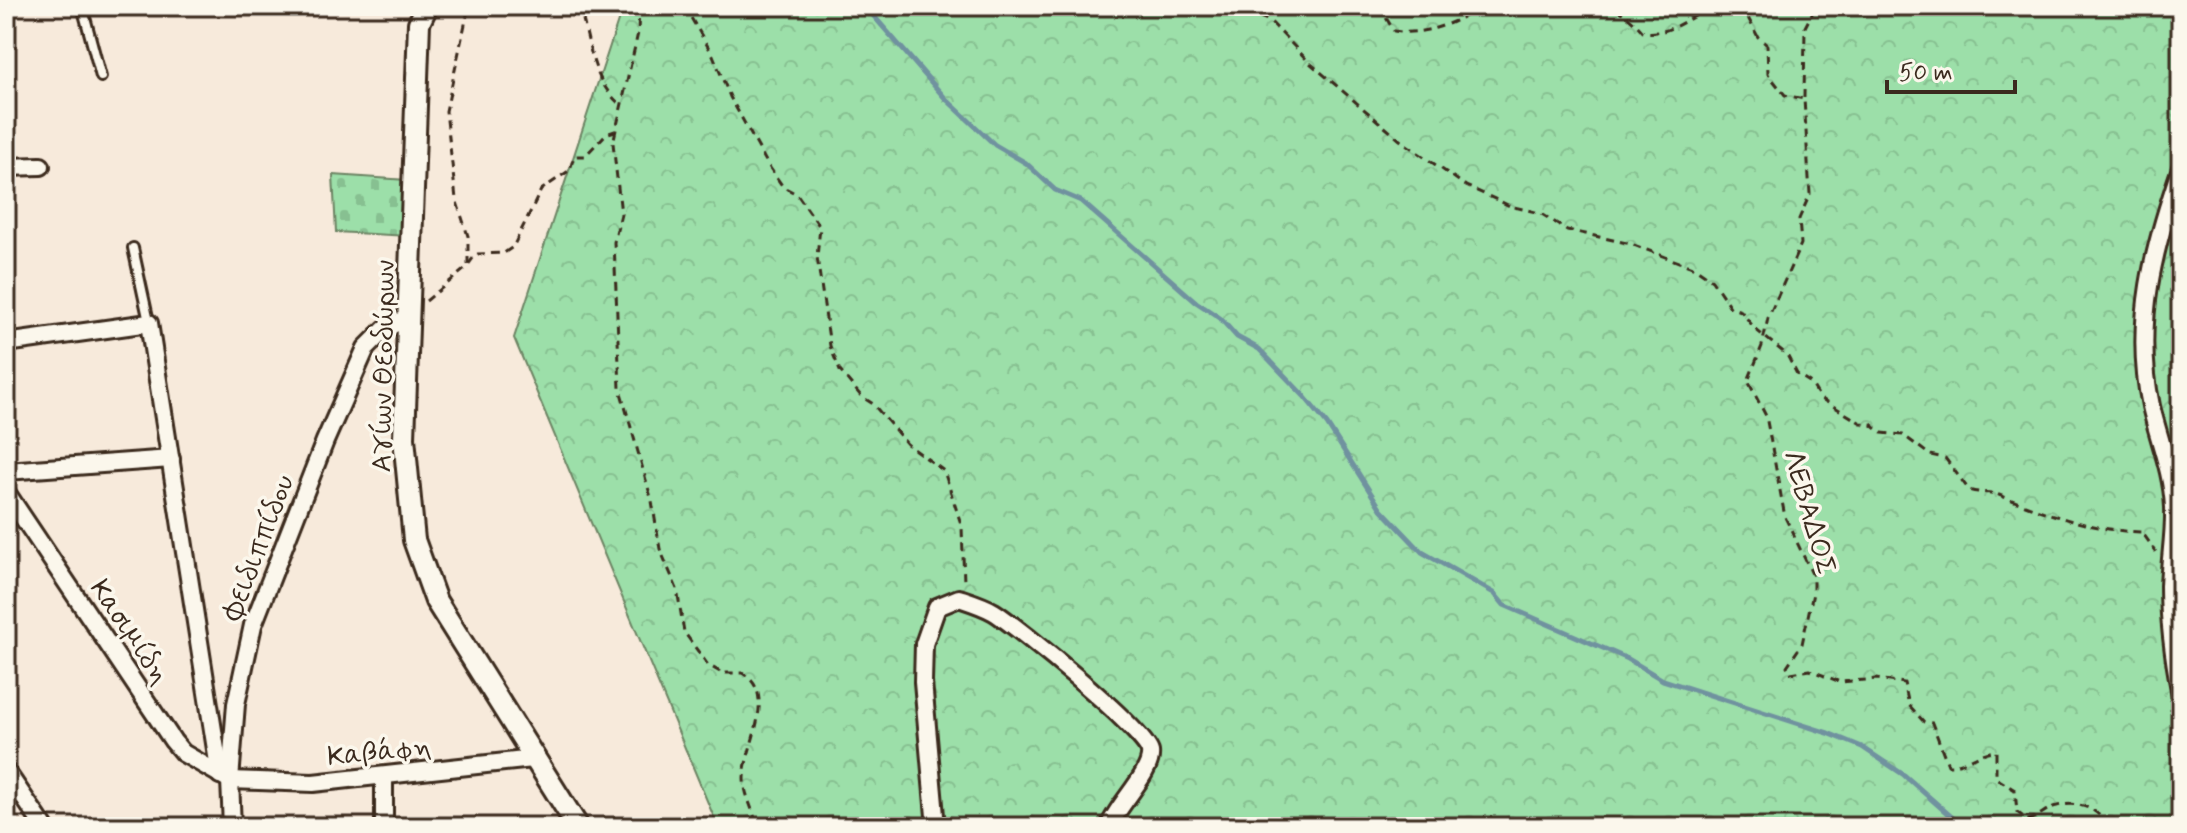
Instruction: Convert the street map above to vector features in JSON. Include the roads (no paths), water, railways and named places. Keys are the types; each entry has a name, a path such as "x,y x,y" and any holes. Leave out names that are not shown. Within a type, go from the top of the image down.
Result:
{"street":[{"name":"Αγίων Θεοδώρων","path":"422,12 404,438 414,540 436,601 578,827"},
{"path":"12,167 41,166"},
{"path":"2181,168 2160,230 2143,310 2144,357 2151,406 2170,466 2174,509 2170,566 2174,660 2181,695"},
{"name":"Φειδιππίδου","path":"232,827 225,778 236,704 253,625 325,441 366,348 385,329 408,313"},
{"path":"6,343 149,323 225,778"},
{"path":"6,471 171,459"},
{"name":"Κασιμίδη","path":"6,492 173,741 183,753 225,778"},
{"path":"936,827 926,728 924,644 937,607 959,598 994,612 1106,701 1144,739 1150,752 1149,766 1127,794 1109,827"},
{"name":"Καβάφη","path":"225,778 313,783 533,759"},
{"path":"6,771 44,827"},
{"path":"384,777 384,827"}],"lane":[{"path":"82,6 101,77"},
{"path":"133,248 149,323"}],"waterway":[{"path":"865,6 945,98 995,145 1026,163 1055,190 1081,201 1196,302 1220,318 1237,337 1259,349 1327,424 1381,509 1422,552 1494,593 1504,605 1628,659 1663,680 1828,733 1862,747 1904,775 1963,827"}]}
